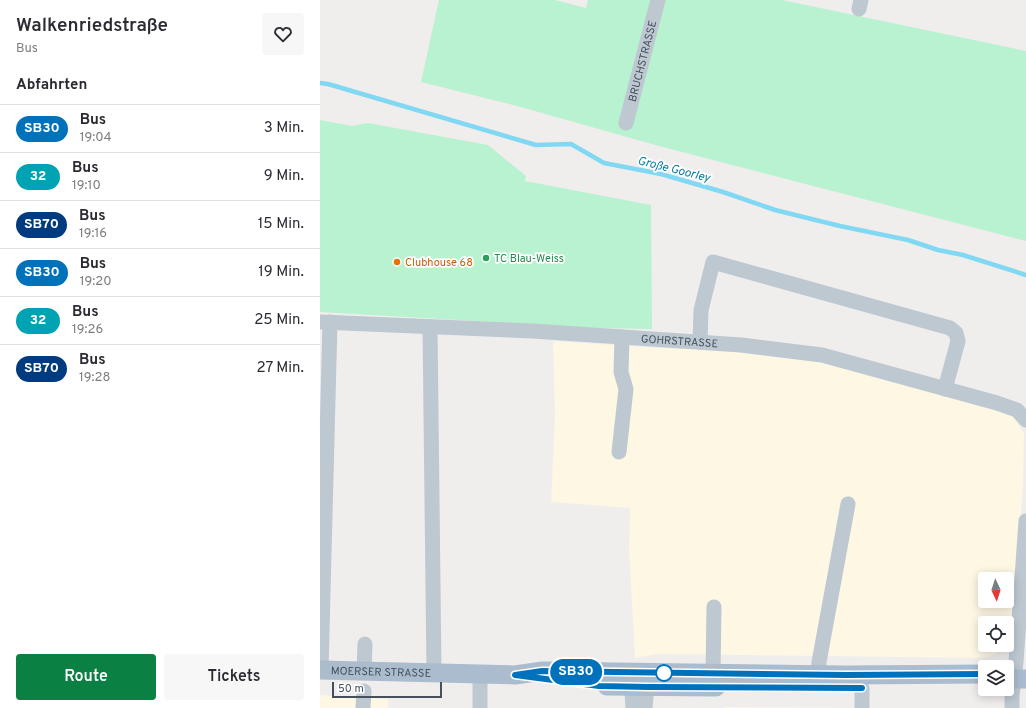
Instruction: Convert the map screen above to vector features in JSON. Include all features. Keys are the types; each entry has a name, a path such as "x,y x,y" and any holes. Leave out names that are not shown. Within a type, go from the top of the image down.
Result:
{"main road":[{"name":"MOERSER STRASSE","path":"320,670 515,675 577,684 712,674 978,674"},
{"name":"MOERSER STRASSE","path":"639,680 862,688 978,686"}],"street":[{"name":"BRUCHSTRASSE","path":"626,122 658,0"},
{"path":"700,342 701,310 713,262 950,328 956,333 958,341 945,389"},
{"name":"GOHRSTRASSE","path":"325,322 533,331 700,342 741,345 822,355 997,403 1017,410 1026,420"},
{"path":"320,670 325,322"},
{"path":"430,327 434,673"},
{"path":"620,452 626,389 621,372 622,337"},
{"path":"818,675 820,654 848,504"},
{"path":"1014,679 1026,520"},
{"path":"712,674 714,608"},
{"path":"364,671 365,644"},
{"path":"480,675 480,708"},
{"path":"633,708 639,680"},
{"path":"639,680 645,708"},
{"path":"862,688 862,708"},
{"path":"363,708 364,691"},
{"path":"1012,708 1013,696"}],"shaded area":[{"path":"553,341 659,348 745,350 818,358 988,408 1013,417 1024,433 1023,486 1014,599 1014,572 978,572 978,608 1013,608 1012,616 978,616 978,652 997,652 988,657 657,654 635,658 629,549 630,508 551,502 555,416"},
{"path":"320,695 388,699 388,708 320,708"},
{"path":"726,707 873,707 721,708"}],"green space":[{"path":"439,0 555,0 586,8 588,0 782,0 1026,51 1026,241 659,146 517,106 421,82"},
{"name":"TC Blau-Weiss","path":"320,120 352,126 368,123 488,145 526,176 525,181 651,205 652,329 595,328 320,312"}],"waterway":[{"name":"Große Goorley","path":"320,83 328,84 536,145 571,144 604,163 661,174 723,192 775,210 840,226 908,240 938,250 963,255 1026,275"}],"bus line":[{"name":"SB30","path":"862,688 599,686 515,675 542,671 846,675 978,674"}],"place":[{"name":"TC Blau-Weiss","path":"486,258"},
{"name":"Clubhouse 68","path":"397,262"}]}
